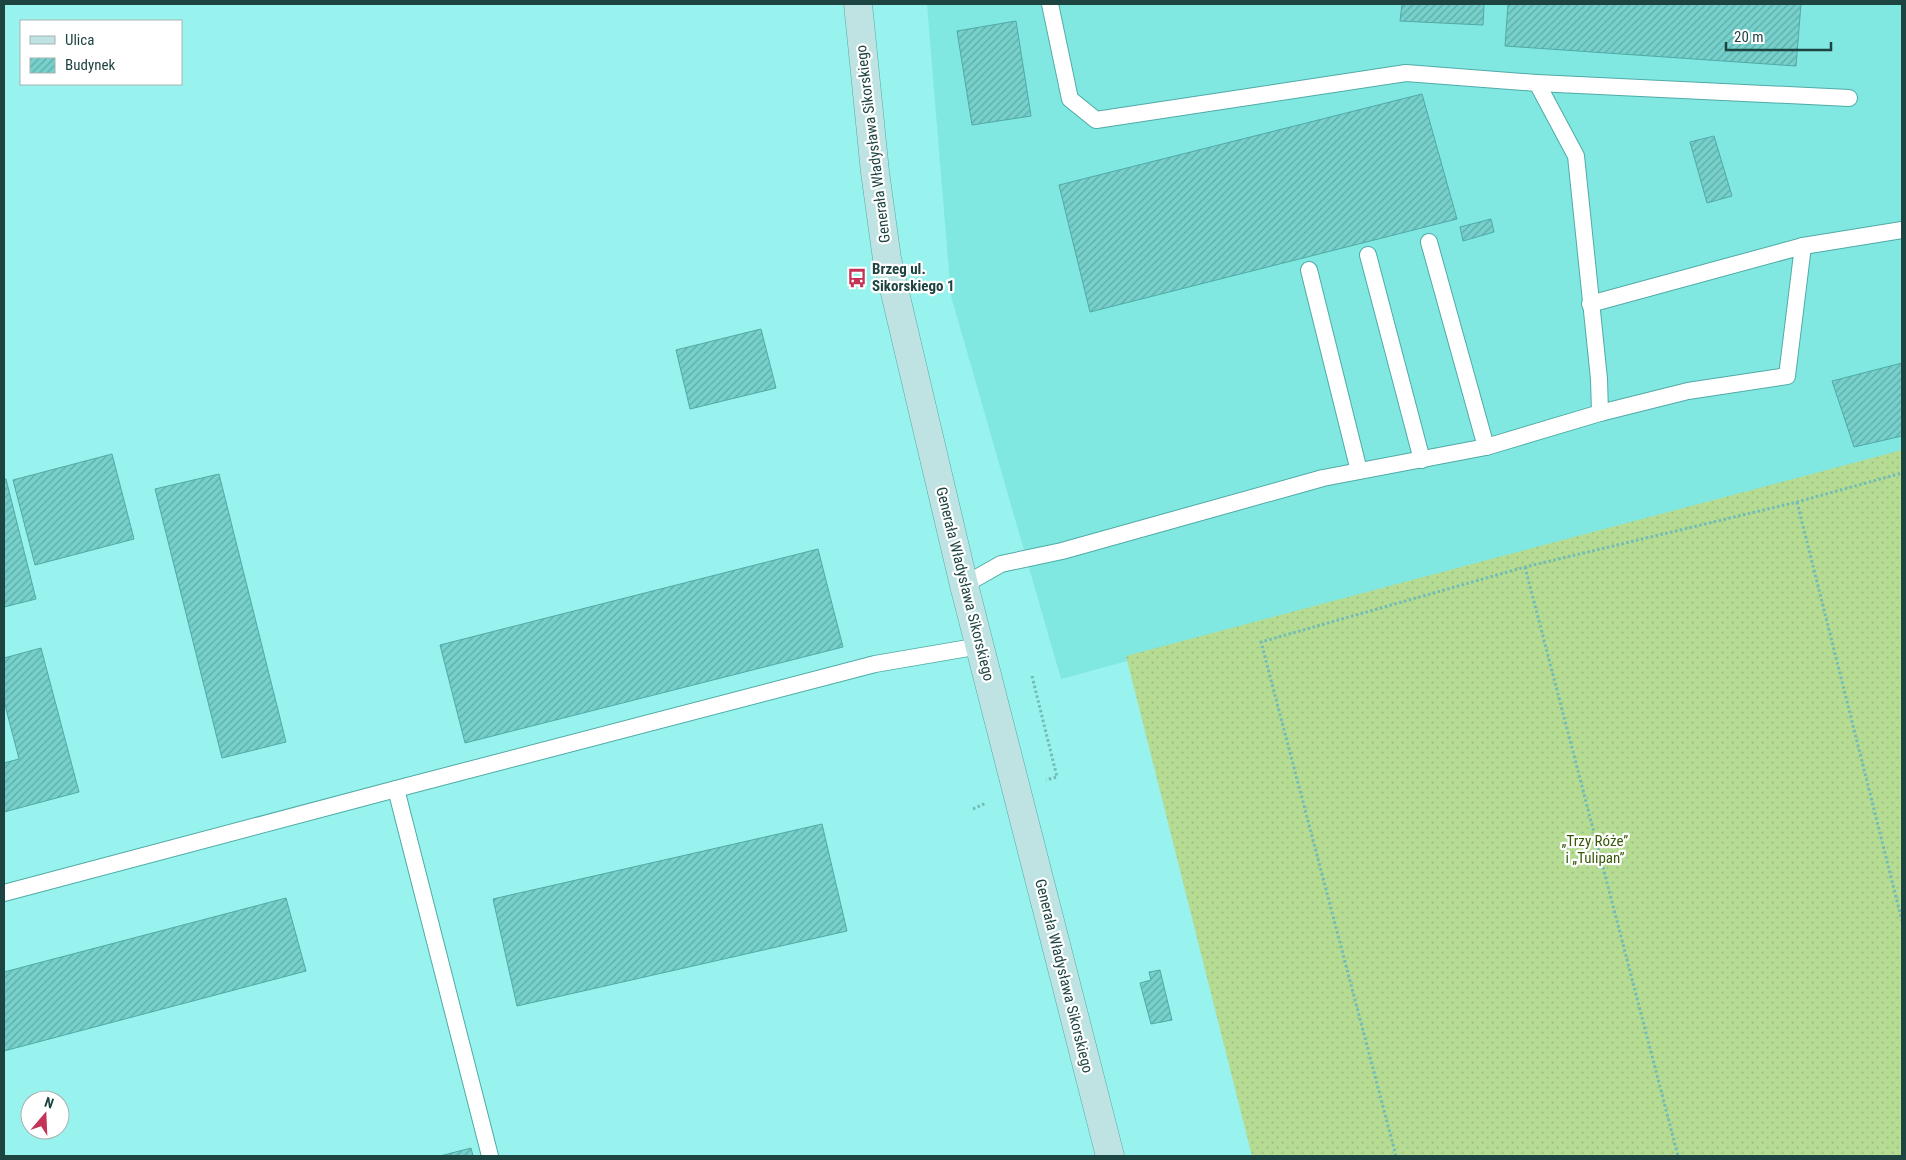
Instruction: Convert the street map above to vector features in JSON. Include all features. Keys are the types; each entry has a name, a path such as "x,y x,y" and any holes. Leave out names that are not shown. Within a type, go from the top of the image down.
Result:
{"main road":[{"name":"Generała Władysława Sikorskiego","path":"858,4 875,172 887,259 964,585 1110,1156"}],"lane":[{"path":"1050,4 1070,99 1096,120 1406,73 1537,83 1849,98"},
{"path":"1537,83 1576,156 1600,413"},
{"path":"1590,304 1803,246 1902,230"},
{"path":"1429,242 1486,447"},
{"path":"964,585 1001,564 1062,551 1323,478 1486,447 1600,413 1688,391 1787,376 1803,246"},
{"path":"1368,255 1422,460"},
{"path":"1309,270 1359,471"},
{"path":"4,893 875,664 980,646"},
{"path":"396,789 490,1156"}],"path":[{"path":"1396,1156 1261,642 1525,567 1797,502 1902,474"},
{"path":"1797,502 1902,921"},
{"path":"1525,567 1678,1156"}],"shaded area":[{"path":"927,4 1902,4 1902,451 1061,679 951,296"}],"green space":[{"name":"„Trzy Róże” i „Tulipan”","path":"1902,450 1902,1156 1252,1156 1126,656"}],"building":[{"path":"1402,4 1484,4 1483,25 1400,21"},
{"path":"1508,4 1801,4 1796,66 1505,46"},
{"path":"1016,21 1031,116 972,125 957,31"},
{"path":"1422,94 1457,219 1090,312 1059,185"},
{"path":"1714,136 1732,196 1707,203 1690,142"},
{"path":"1491,219 1494,232 1463,241 1460,227"},
{"path":"761,329 776,388 690,409 676,350"},
{"path":"1902,363 1902,436 1854,447 1832,381"},
{"path":"112,454 134,539 35,565 13,480"},
{"path":"219,474 286,742 222,758 155,489"},
{"path":"4,479 6,479 36,599 4,607"},
{"path":"818,549 843,647 465,743 440,645"},
{"path":"41,648 79,792 4,812 4,763 19,759 4,701 4,658"},
{"path":"822,824 847,931 517,1006 493,899"},
{"path":"286,898 306,971 4,1051 4,972"},
{"path":"1160,970 1172,1020 1151,1024 1140,983 1151,980 1149,972"},
{"path":"471,1148 473,1156 440,1156"}],"place":[{"name":"Brzeg ul. Sikorskiego 1","path":"857,278"}]}
